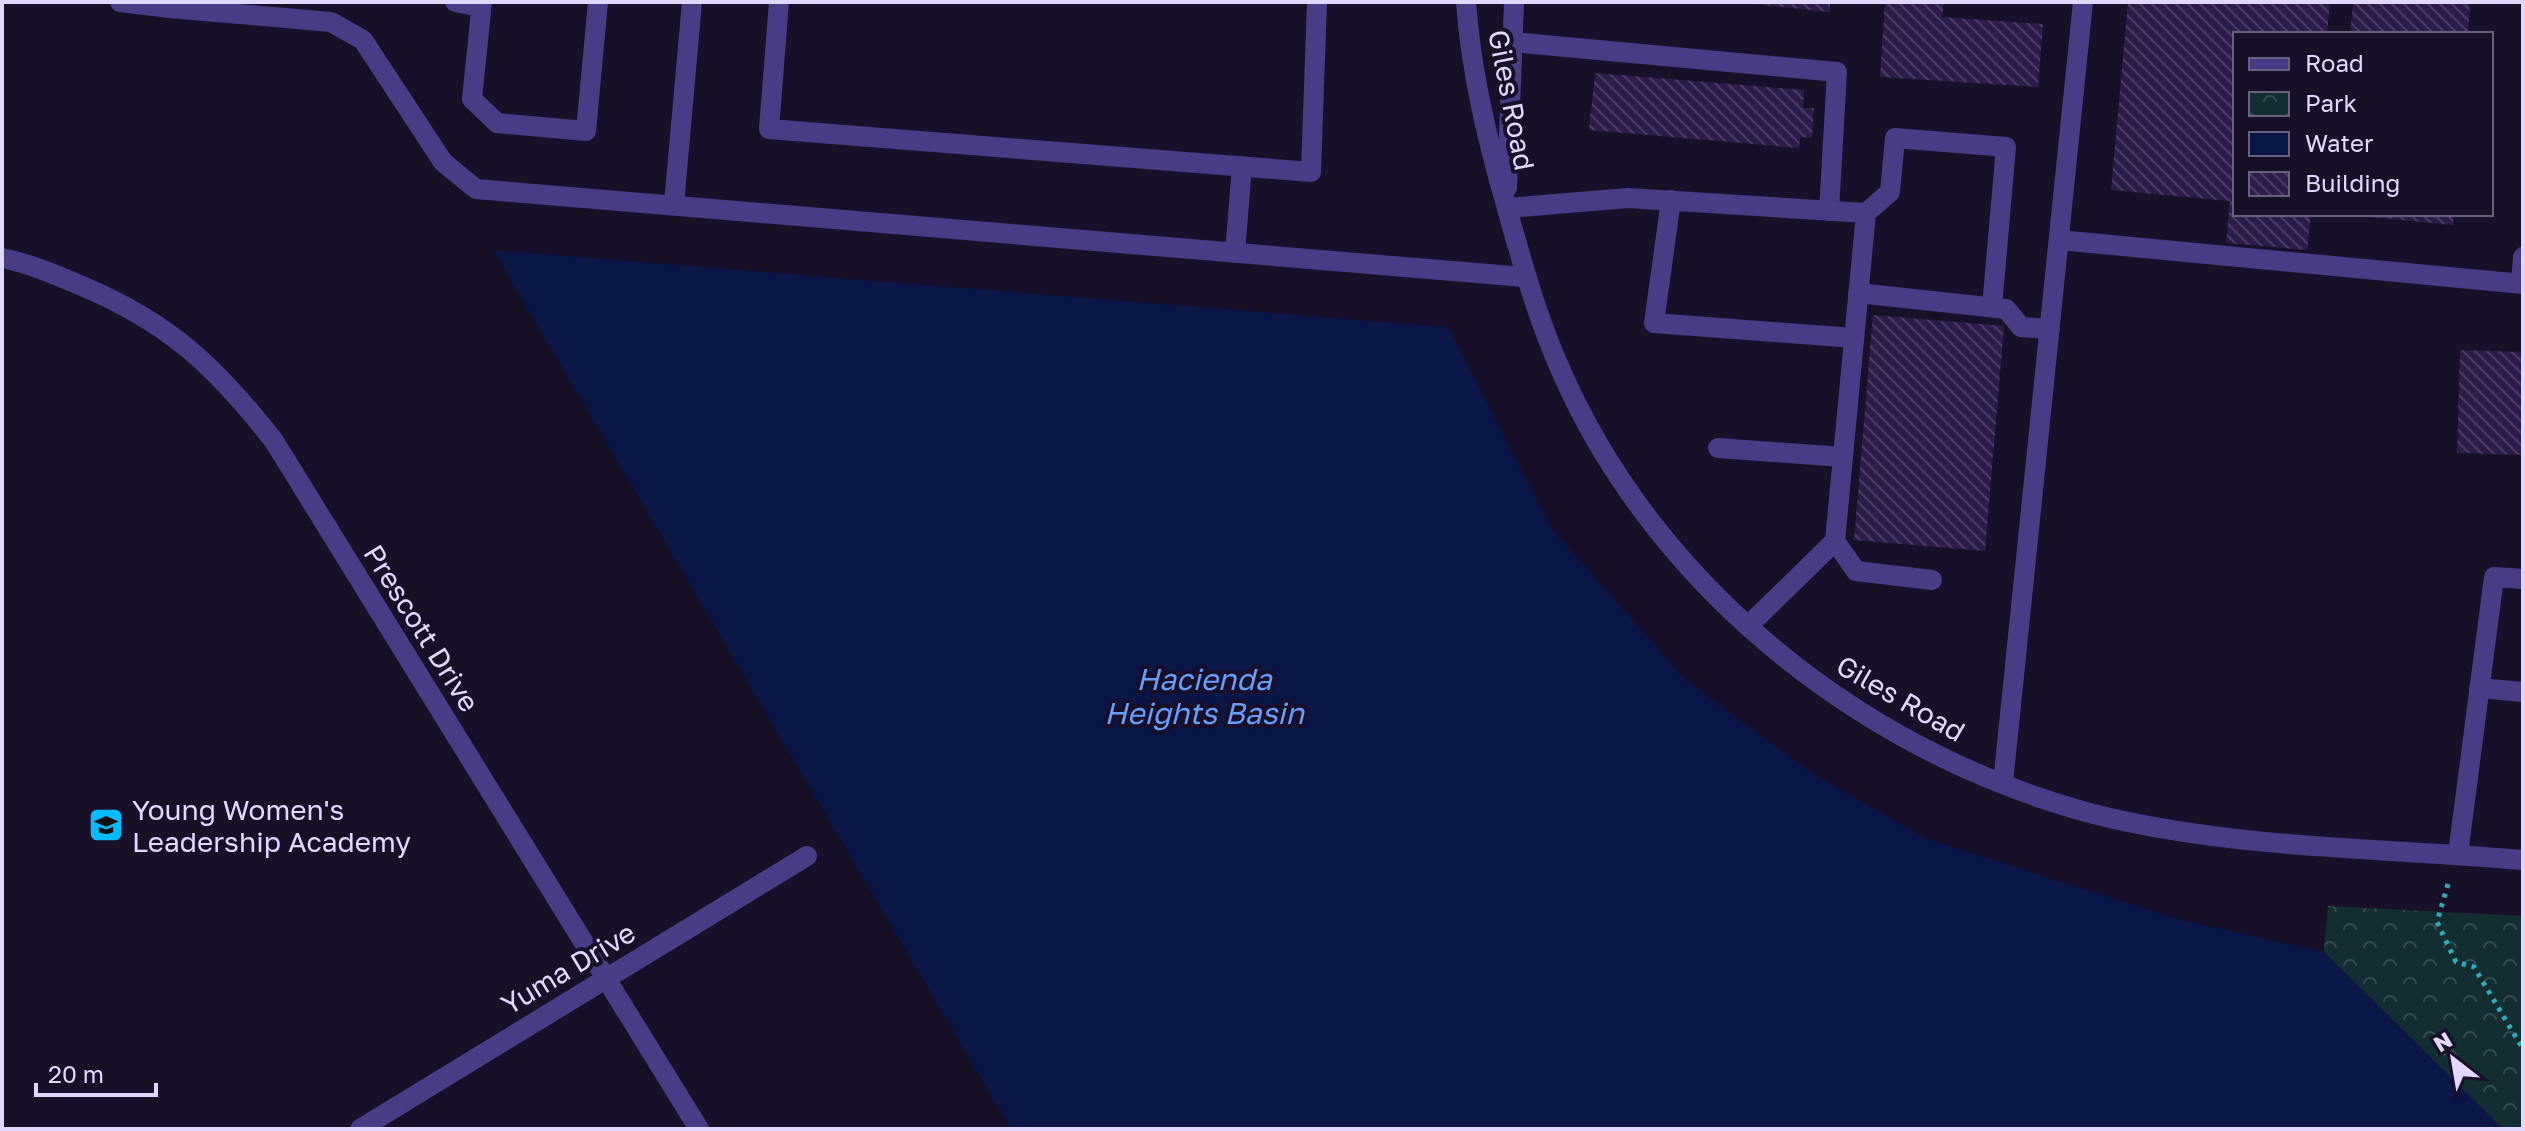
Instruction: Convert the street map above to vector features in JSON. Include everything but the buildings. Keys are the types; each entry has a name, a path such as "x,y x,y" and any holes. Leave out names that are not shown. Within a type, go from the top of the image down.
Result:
{"street":[{"path":"120,2 331,22 363,40 443,162 476,189 1524,277"},
{"path":"455,2 482,5 472,99 497,123 586,131 598,2"},
{"path":"674,204 692,2"},
{"path":"779,2 769,129 1311,172 1317,2"},
{"name":"Giles Road","path":"1466,2 1484,127 1524,277 1562,375 1604,452 1654,526 1712,592 1788,661 1859,712 1949,761 2003,783 2111,818 2226,837 2523,860"},
{"name":"Giles Road","path":"1507,208 1514,2"},
{"path":"2003,783 2083,2"},
{"path":"1512,42 1837,72 1829,211"},
{"path":"1749,625 1835,541 1866,213 1890,192 1895,138 2006,147 1992,307"},
{"path":"1235,253 1242,166"},
{"path":"1507,208 1628,198 1866,213"},
{"path":"1671,200 1654,323 1854,338"},
{"path":"2059,240 2522,284 2523,257"},
{"name":"Prescott Drive","path":"2,258 30,264 132,307 189,347 238,395 274,441 699,1129"},
{"path":"1858,293 2006,309 2021,327 2050,329"},
{"path":"1718,448 1843,457"},
{"path":"1835,541 1856,571 1932,580"},
{"path":"2458,854 2494,577 2523,579"},
{"path":"2479,688 2523,692"},
{"name":"Yuma Drive","path":"360,1129 807,856"}],"path":[{"path":"2458,854 2437,922 2456,962 2474,967 2523,1049"}],"green space":[{"path":"2328,906 2523,916 2523,1129 2503,1129 2324,952"}],"water":[{"name":"Hacienda Heights Basin","path":"493,250 1448,327 1553,530 1686,680 1812,773 1925,838 2178,919 2324,952 2503,1129 1011,1129"}],"place":[{"name":"Young Women's Leadership Academy","path":"106,825"}]}
